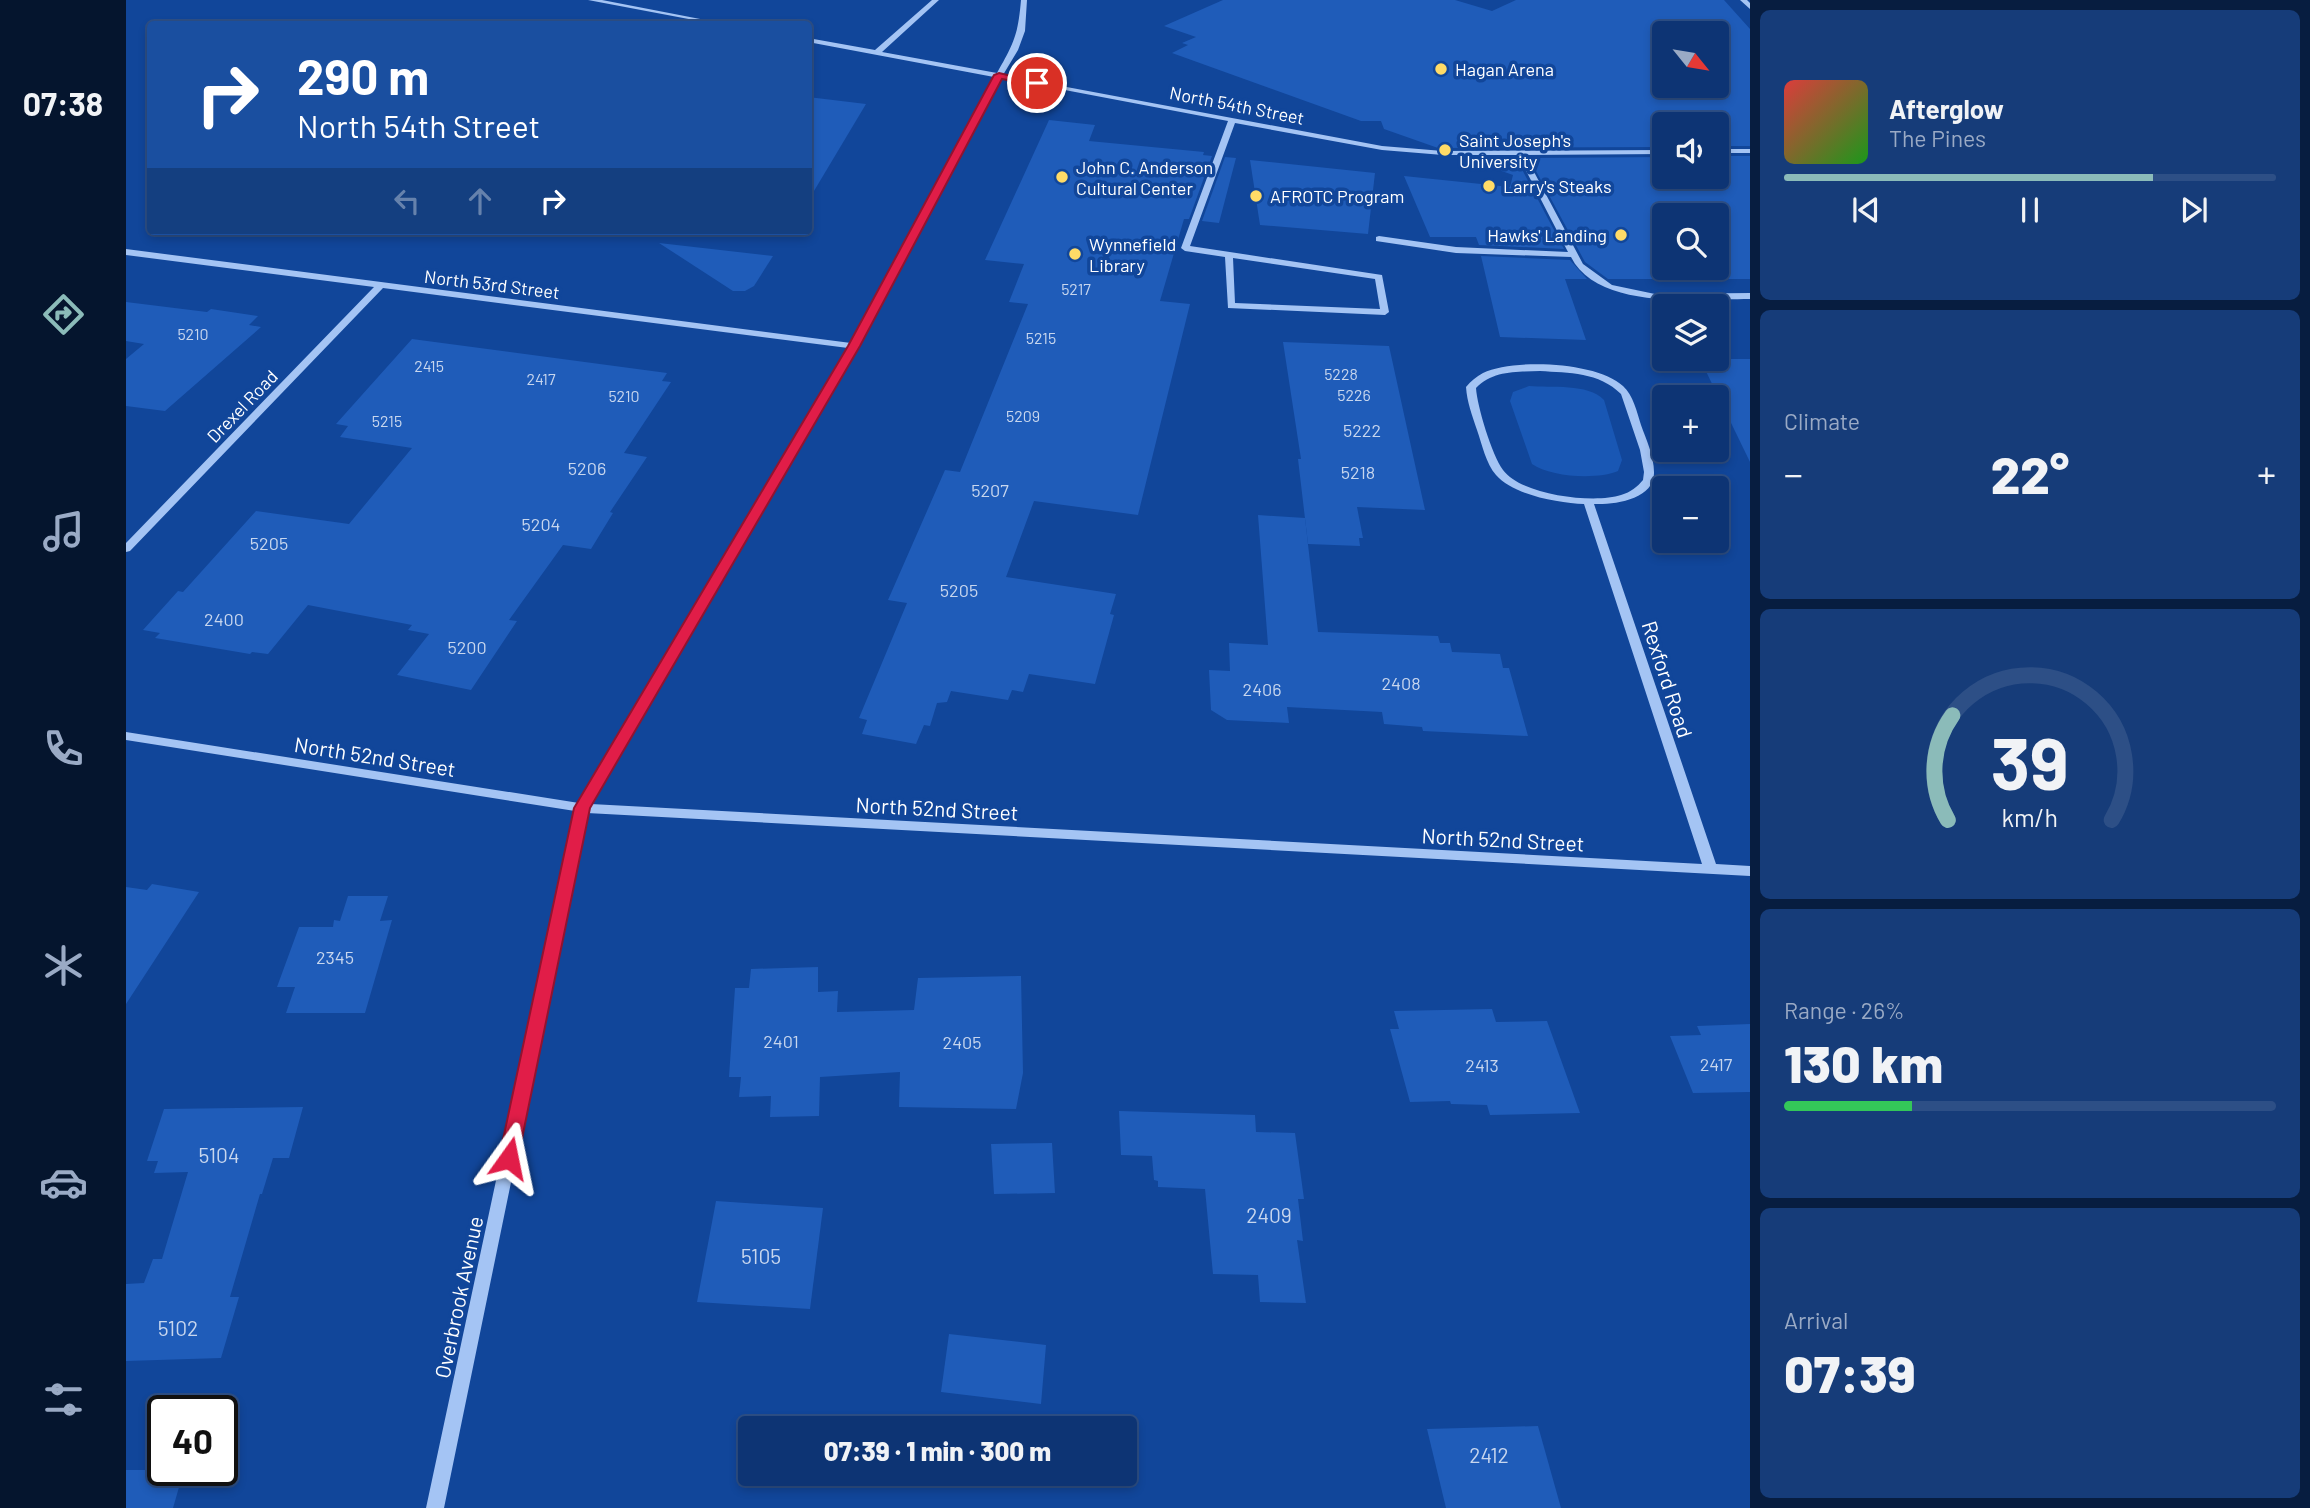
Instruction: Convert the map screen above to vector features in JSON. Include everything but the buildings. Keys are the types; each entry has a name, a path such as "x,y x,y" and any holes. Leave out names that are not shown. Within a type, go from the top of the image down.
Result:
{"street":[{"path":"591,0 706,21"},
{"path":"876,53 936,0"},
{"name":"Overbrook Avenue","path":"435,1508 582,808 854,346 1014,50 1022,31 1024,0"},
{"path":"1743,0 1750,7"},
{"name":"North 54th Street","path":"812,41 1404,150 1652,152"},
{"path":"1229,254 1231,306 1385,312 1379,277 1229,254 1185,248 1232,120"},
{"path":"1729,151 1750,151"},
{"path":"1520,152 1579,265 1609,287 1655,297 1750,296"},
{"path":"1379,239 1456,250 1574,255"},
{"name":"North 53rd Street","path":"126,252 854,346"},
{"name":"Drexel Road","path":"126,550 382,285"},
{"path":"1540,368 1588,374 1620,387 1625,393 1649,467 1648,481 1639,491 1626,496 1588,501 1544,497 1527,492 1499,473 1472,400 1471,387 1476,380 1503,370 1540,368"},
{"name":"Rexford Road","path":"1588,501 1711,870"},
{"name":"North 52nd Street","path":"126,736 582,808 1750,872"}],"shaded area":[{"path":"1529,386 1569,387 1589,391 1604,400 1622,460 1618,471 1598,476 1574,476 1550,472 1532,464 1510,401 1513,392"}],"place":[{"name":"Hagan Arena","path":"1441,69"},
{"name":"Saint Joseph's University","path":"1445,150"},
{"name":"John C. Anderson Cultural Center","path":"1062,177"},
{"name":"Larry's Steaks","path":"1489,186"},
{"name":"AFROTC Program","path":"1256,196"},
{"name":"Hawks' Landing","path":"1621,235"},
{"name":"Wynnefield Library","path":"1075,254"}],"route":[{"path":"509,1158 582,808 854,346 999,75 1037,83"}]}
